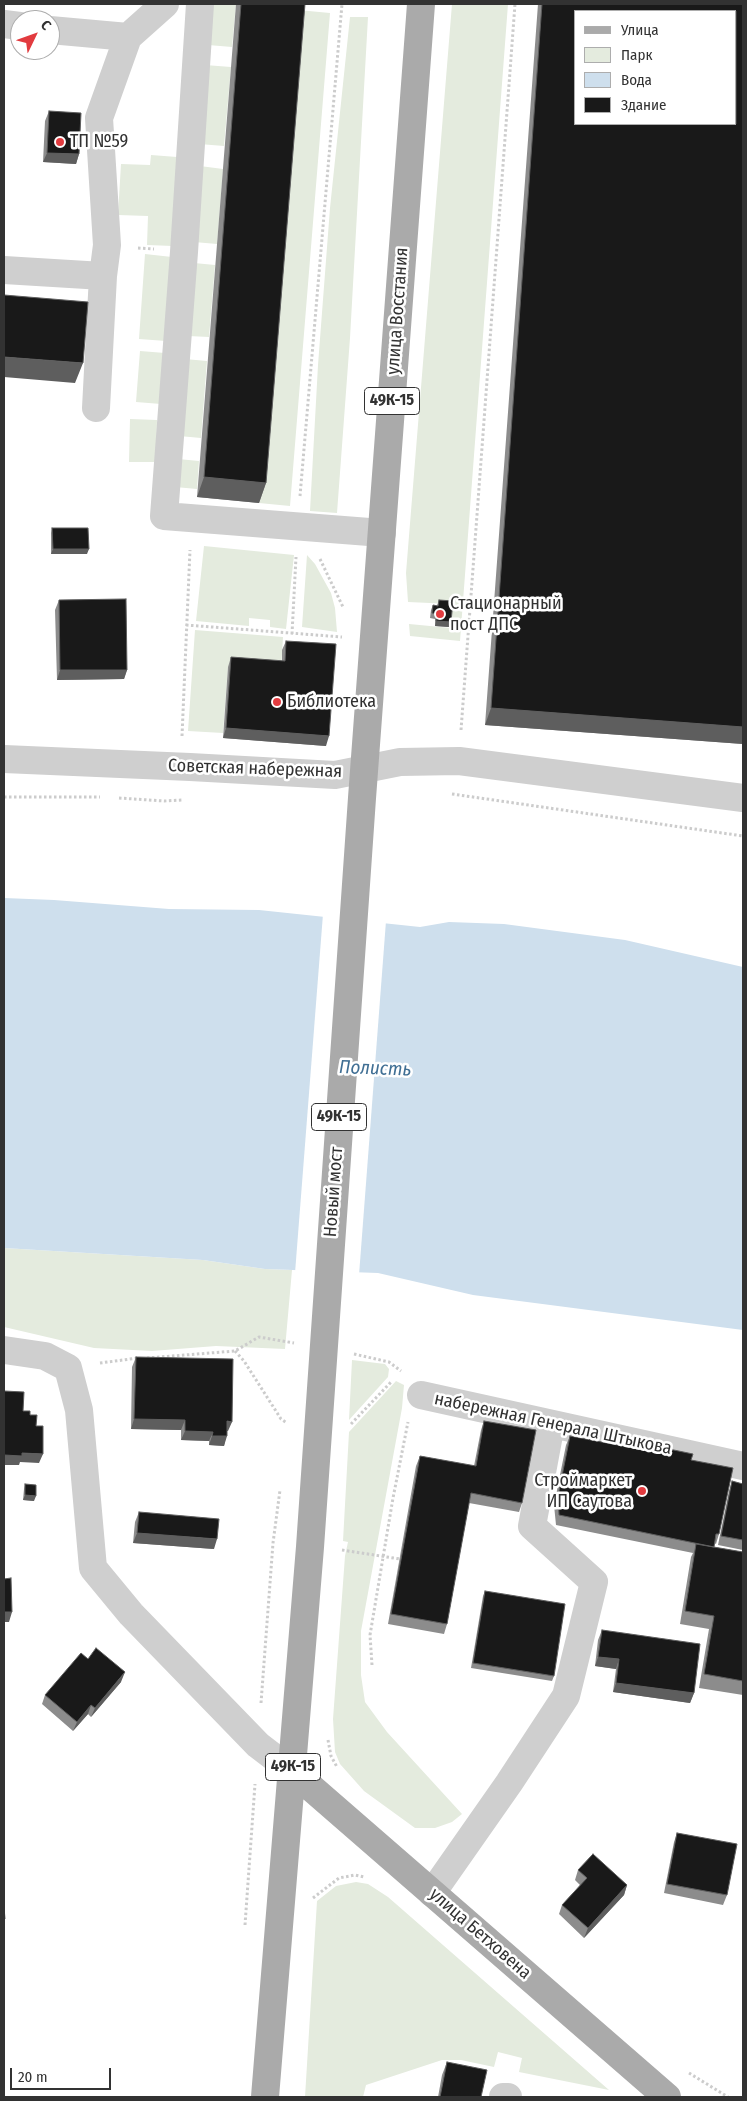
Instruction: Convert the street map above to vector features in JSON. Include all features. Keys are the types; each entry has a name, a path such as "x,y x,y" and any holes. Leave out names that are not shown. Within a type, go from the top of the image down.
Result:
{"main road":[{"name":"улица Восстания","path":"362,798 421,4"},
{"name":"Новый мост","path":"292,1771 362,798"},
{"name":"улица Бетховена","path":"292,1771 432,1893 653,2093"},
{"name":"49К-15","path":"265,2097 292,1771"}],"street":[{"path":"96,408 103,276 107,245 99,118 128,37 165,4"},
{"path":"200,4 164,516 382,533"},
{"path":"60,31 128,37"},
{"path":"4,270 103,276"},
{"name":"Советская набережная","path":"4,759 190,766 335,775 364,771 400,762 459,761 743,798"},
{"path":"4,1350 45,1356 68,1368 80,1410 93,1568 131,1614 258,1745 292,1771"},
{"name":"набережная Генерала Штыкова","path":"421,1395 743,1466"},
{"path":"432,1893 509,1783 566,1696 594,1582 532,1526 551,1424"},
{"path":"503,2097 508,2097"}],"path":[{"path":"292,634 297,526 342,4"},
{"path":"455,795 515,4"},
{"path":"107,245 184,252"},
{"path":"182,739 191,519"},
{"path":"297,526 314,547 345,611"},
{"path":"186,625 342,637"},
{"path":"341,647 343,628"},
{"path":"445,793 743,836"},
{"path":"68,1368 129,1359 235,1351 259,1337 298,1344"},
{"path":"235,1351 244,1361 281,1419 288,1424"},
{"path":"346,1353 389,1362 400,1369 421,1395 408,1420 393,1498 370,1636 372,1665"},
{"path":"349,1426 391,1381"},
{"path":"346,1550 400,1559"},
{"path":"328,1731 331,1756 340,1772"},
{"path":"311,1908 312,1898 339,1878 355,1874 368,1878"}],"green space":[{"path":"211,4 236,4 232,47 208,45"},
{"path":"452,4 508,4 460,641 410,636 409,624 451,628 452,604 408,602 406,573"},
{"path":"298,10 330,13 290,506 259,503"},
{"path":"350,17 368,17 350,338 337,513 310,511 318,365 330,208"},
{"path":"205,65 231,67 224,146 199,144"},
{"path":"151,155 177,157 173,246 147,245 148,216 118,215 121,164 150,165"},
{"path":"200,166 223,169 217,244 194,242"},
{"path":"145,254 172,257 166,341 139,339"},
{"path":"194,263 215,265 209,337 188,336"},
{"path":"140,351 165,353 161,404 136,402"},
{"path":"185,359 207,361 201,438 179,436"},
{"path":"130,419 157,420 156,462 129,462"},
{"path":"178,459 199,461 197,489 175,487"},
{"path":"204,546 294,555 286,629 270,627 270,620 249,618 249,626 196,621"},
{"path":"307,555 315,564 331,593 335,608 337,632 302,627"},
{"path":"195,630 283,637 281,671 228,667 223,733 188,731"},
{"path":"4,1248 203,1260 265,1269 292,1270 285,1349 216,1346 152,1351 94,1348 4,1327"},
{"path":"352,1360 385,1364 389,1369 388,1377 349,1420"},
{"path":"396,1381 404,1385 402,1408 361,1631 361,1675 365,1702 387,1732 462,1814 452,1822 435,1828 415,1828 364,1791 340,1764 335,1752 333,1719 345,1556 348,1542 343,1541 349,1432"},
{"path":"356,1882 368,1884 388,1897 609,2090 519,2072 522,2058 498,2052 494,2067 461,2060 442,2060 366,2085 363,2097 305,2097 317,1901 336,1886"}],"water":[{"name":"Полисть","path":"4,898 169,909 259,910 420,927 449,922 504,924 625,940 743,967 743,1330 473,1295 378,1273 265,1269 203,1260 4,1248"}],"pier":[{"path":"323,914 386,921 359,1275 295,1273"}],"building":[{"path":"241,4 305,4 266,483 204,477"},
{"path":"542,4 743,4 743,727 491,708"},
{"name":"ТП №59","path":"49,111 81,113 79,154 47,153"},
{"path":"4,295 88,302 83,363 4,357"},
{"path":"52,528 88,528 89,549 53,549"},
{"path":"126,599 127,670 60,670 59,600"},
{"name":"Стационарный пост ДПС","path":"439,600 453,601 451,622 436,621 437,614 432,613 433,605 438,606"},
{"name":"Библиотека","path":"286,641 336,644 329,736 226,728 231,657 285,661"},
{"path":"136,1357 233,1359 232,1422 227,1421 227,1436 212,1436 213,1432 185,1431 185,1420 134,1419"},
{"path":"4,1391 24,1392 23,1411 30,1411 30,1415 37,1415 36,1426 43,1426 43,1454 22,1453 22,1456 4,1455"},
{"path":"484,1421 536,1430 522,1503 471,1493 447,1624 391,1614 420,1456 476,1466"},
{"name":"Строймаркет ИП Саутова","path":"570,1436 644,1450 645,1444 693,1454 691,1460 733,1468 719,1534 716,1534 714,1547 559,1515 558,1496"},
{"path":"732,1481 743,1484 743,1540 721,1536"},
{"path":"25,1484 36,1485 36,1496 25,1495"},
{"path":"139,1512 219,1519 217,1539 137,1533"},
{"path":"696,1544 743,1552 743,1681 704,1674 714,1616 685,1611"},
{"path":"11,1578 12,1612 4,1612 4,1579"},
{"path":"485,1591 565,1604 554,1676 473,1663"},
{"path":"602,1630 700,1644 694,1693 616,1683 619,1659 598,1657"},
{"path":"96,1648 125,1672 95,1708 91,1705 77,1722 45,1695 81,1653 88,1659"},
{"path":"677,1833 737,1844 727,1895 667,1884"},
{"path":"593,1854 627,1885 588,1928 562,1905 587,1878 578,1870"},
{"path":"447,2062 487,2070 481,2097 440,2097"}],"place":[{"name":"ТП №59","path":"60,142"},
{"name":"Стационарный пост ДПС","path":"440,614"},
{"name":"Библиотека","path":"277,702"},
{"name":"Строймаркет ИП Саутова","path":"642,1491"}]}
